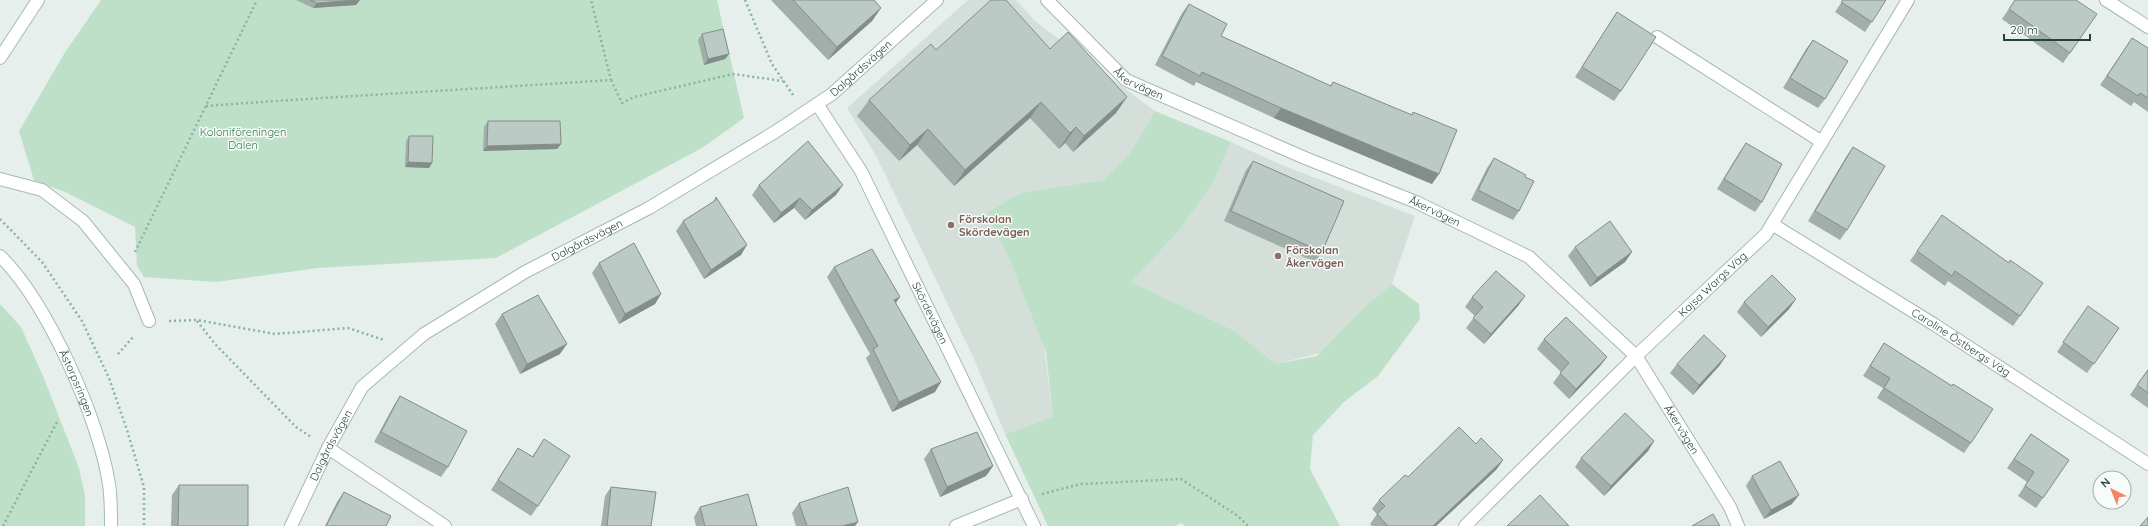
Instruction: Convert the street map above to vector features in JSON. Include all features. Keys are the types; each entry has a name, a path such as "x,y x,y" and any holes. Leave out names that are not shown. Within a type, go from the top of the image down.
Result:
{"street":[{"path":"0,58 38,0"},
{"name":"Dalgårdsvägen","path":"291,526 328,448 362,387 424,334 525,272 650,208 817,104 832,94 937,0"},
{"name":"Åkervägen","path":"1047,0 1126,80 1305,158 1416,202 1529,257 1636,356 1730,507 1738,526"},
{"name":"Kajsa Wargs Väg","path":"1465,526 1636,356 1766,234 1908,0"},
{"path":"2106,0 2148,27"},
{"path":"1658,37 1822,142"},
{"name":"Skördevägen","path":"817,104 862,171 1034,526"},
{"path":"0,179 42,190 63,204 83,221 134,284 149,321"},
{"name":"Caroline Östbergs Väg","path":"1772,224 1934,325 2148,464"},
{"name":"Åstorpsringen","path":"0,256 30,294 54,334 73,376 95,431 109,483 111,526"},
{"path":"328,448 445,526"},
{"path":"956,526 1022,499"}],"path":[{"path":"125,273 256,0"},
{"path":"591,0 611,80 622,103 634,97 733,74 784,81"},
{"path":"744,0 772,64 804,112"},
{"path":"206,106 611,80"},
{"path":"118,354 149,321 197,320 275,334 348,328 408,348"},
{"path":"197,320 215,344 296,427 328,448"},
{"path":"3,526 58,420"},
{"path":"1022,499 1081,484 1181,479 1238,516 1248,526"},
{"path":"144,487 144,526"}],"shaded area":[{"name":"Förskolan Skördevägen","path":"968,0 1016,0 1035,21 1155,111 1129,154 1103,180 1020,193 986,213 1010,261 1044,346 1053,417 1005,434 974,359 916,238 875,154 847,108"},
{"name":"Förskolan Åkervägen","path":"1231,142 1282,165 1415,216 1392,284 1363,308 1320,353 1276,364 1233,330 1131,282 1179,231 1213,183"}],"green space":[{"name":"Koloniföreningen Dalen","path":"101,0 717,0 744,118 702,148 496,258 318,268 216,282 144,277 137,266 135,227 67,193 34,180 19,131 64,54"},
{"path":"1155,111 1231,142 1213,183 1179,231 1131,282 1233,330 1276,364 1317,356 1363,308 1392,284 1419,304 1420,319 1378,376 1344,402 1313,435 1310,469 1340,526 1185,526 1181,523 1176,526 1048,526 1005,434 1053,417 1046,352 1010,261 986,213 1020,193 1103,180 1129,154"},
{"path":"0,304 21,327 43,376 79,468 85,496 85,526 0,526"}],"building":[{"path":"310,0 357,0 317,3"},
{"path":"793,0 874,0 881,8 837,47"},
{"path":"991,0 1006,0 1050,49 1068,32 1127,97 1084,136 1076,127 1070,133 1041,102 965,170 928,129 910,145 869,100 931,44 936,50"},
{"path":"1843,0 1886,0 1872,22 1841,2"},
{"path":"2015,0 2076,0 2097,14 2070,53 2009,9"},
{"path":"1189,4 1227,24 1221,36 1331,86 1333,82 1412,115 1413,112 1457,130 1439,174 1281,108 1202,72 1200,76 1162,56"},
{"path":"1617,12 1656,37 1621,91 1582,67"},
{"path":"723,29 729,54 708,59 702,34"},
{"path":"2132,38 2148,48 2148,98 2140,93 2138,96 2107,76"},
{"path":"1813,40 1848,61 1825,99 1790,78"},
{"path":"488,121 560,121 561,144 487,146"},
{"path":"409,136 433,136 432,163 408,162"},
{"path":"808,141 843,185 812,210 800,198 781,213 759,185"},
{"path":"1746,143 1782,164 1762,202 1724,179"},
{"path":"1853,147 1885,166 1847,230 1815,211"},
{"path":"1494,158 1526,175 1525,177 1534,181 1519,211 1478,190"},
{"path":"1253,161 1344,201 1322,252 1231,211"},
{"path":"716,197 747,245 711,270 683,221 716,200"},
{"path":"1942,215 2009,263 2010,260 2043,283 2020,316 1955,271 1952,276 1917,251"},
{"path":"1610,221 1632,252 1597,278 1575,247"},
{"path":"634,243 661,294 625,314 599,263"},
{"path":"872,249 900,297 894,300 941,382 899,402 873,349 878,346 834,267"},
{"path":"1496,271 1525,296 1491,334 1473,318 1483,307 1472,297"},
{"path":"1772,275 1796,299 1768,327 1744,302"},
{"path":"538,295 567,344 527,364 502,314"},
{"path":"2088,306 2119,328 2094,364 2063,342"},
{"path":"1566,317 1607,357 1576,389 1560,373 1569,363 1544,339"},
{"path":"1704,335 1726,356 1699,385 1677,364"},
{"path":"1884,343 1952,386 1953,384 1993,409 1971,443 1884,388 1890,378 1870,366"},
{"path":"2148,370 2148,393 2137,385"},
{"path":"400,396 467,431 448,467 381,432"},
{"path":"1625,413 1654,441 1611,486 1581,458"},
{"path":"1459,427 1476,444 1481,438 1503,460 1433,526 1385,526 1387,525 1377,514 1385,506 1379,500 1405,475 1408,477"},
{"path":"977,432 993,466 947,487 931,449"},
{"path":"2031,434 2069,460 2043,498 2025,486 2034,472 2014,459"},
{"path":"544,439 570,456 538,506 498,480 518,448 533,457"},
{"path":"1780,461 1799,495 1771,510 1752,476"},
{"path":"179,485 248,485 248,526 178,526"},
{"path":"611,487 656,492 651,526 607,526"},
{"path":"848,487 858,522 842,526 807,526 799,503"},
{"path":"344,492 391,516 386,526 326,526"},
{"path":"748,494 757,526 705,526 700,507"},
{"path":"1540,495 1569,526 1507,526"},
{"path":"1713,514 1720,526 1692,526"},
{"path":"2148,517 2148,526 2140,526"}],"place":[{"name":"Förskolan Skördevägen","path":"951,225"},
{"name":"Förskolan Åkervägen","path":"1278,256"}]}
